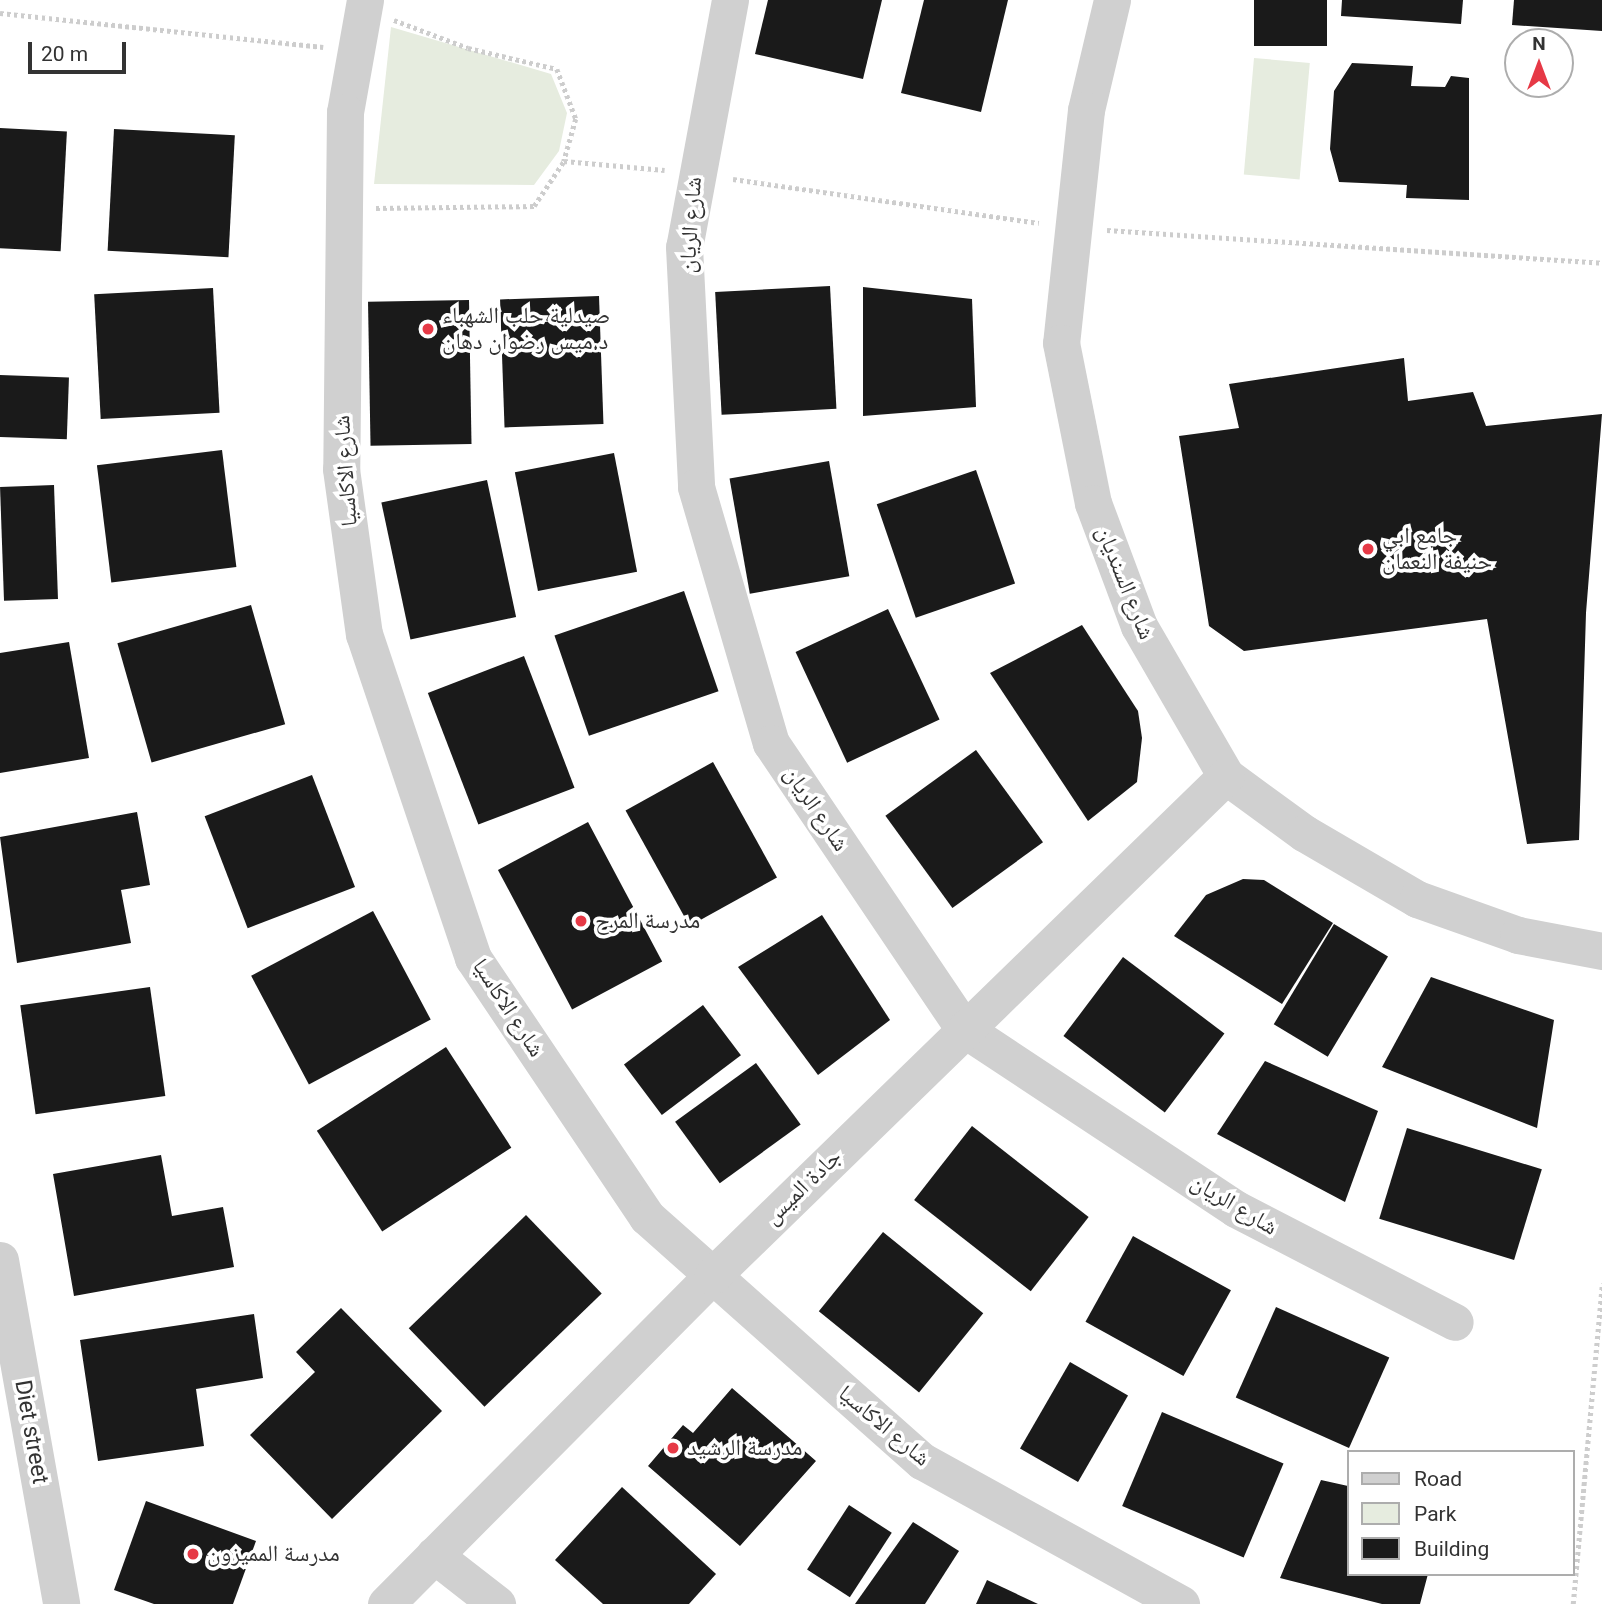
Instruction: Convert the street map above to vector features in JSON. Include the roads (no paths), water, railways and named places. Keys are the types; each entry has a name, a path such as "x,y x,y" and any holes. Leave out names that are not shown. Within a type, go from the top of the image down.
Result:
{"street":[{"name":"شارع الريان","path":"730,0 695,173 684,247 696,487 771,743 964,1029 1236,1209 1455,1322"},
{"name":"شارع السنديان","path":"1111,0 1086,110 1061,343 1093,503 1139,626 1226,776 1304,833 1417,900 1518,935 1602,951"},
{"name":"شارع الاكاسيا","path":"364,4 345,112 341,469 364,634 473,958 647,1217 922,1461 1181,1604"},
{"name":"جادة الميس","path":"386,1604 712,1276 1226,776"},
{"name":"Diet street","path":"0,1260 61,1604"},
{"path":"434,1555 497,1604"}],"place":[{"name":"صيدلية حلب الشهباء د.ميس رضوان دهان","path":"428,329"},
{"name":"جامع ابي حنيفة النعمان","path":"1368,549"},
{"name":"مدرسة المرح","path":"581,921"},
{"name":"مدرسة الرشيد","path":"673,1448"},
{"name":"مدرسة المميزون","path":"193,1554"}]}
